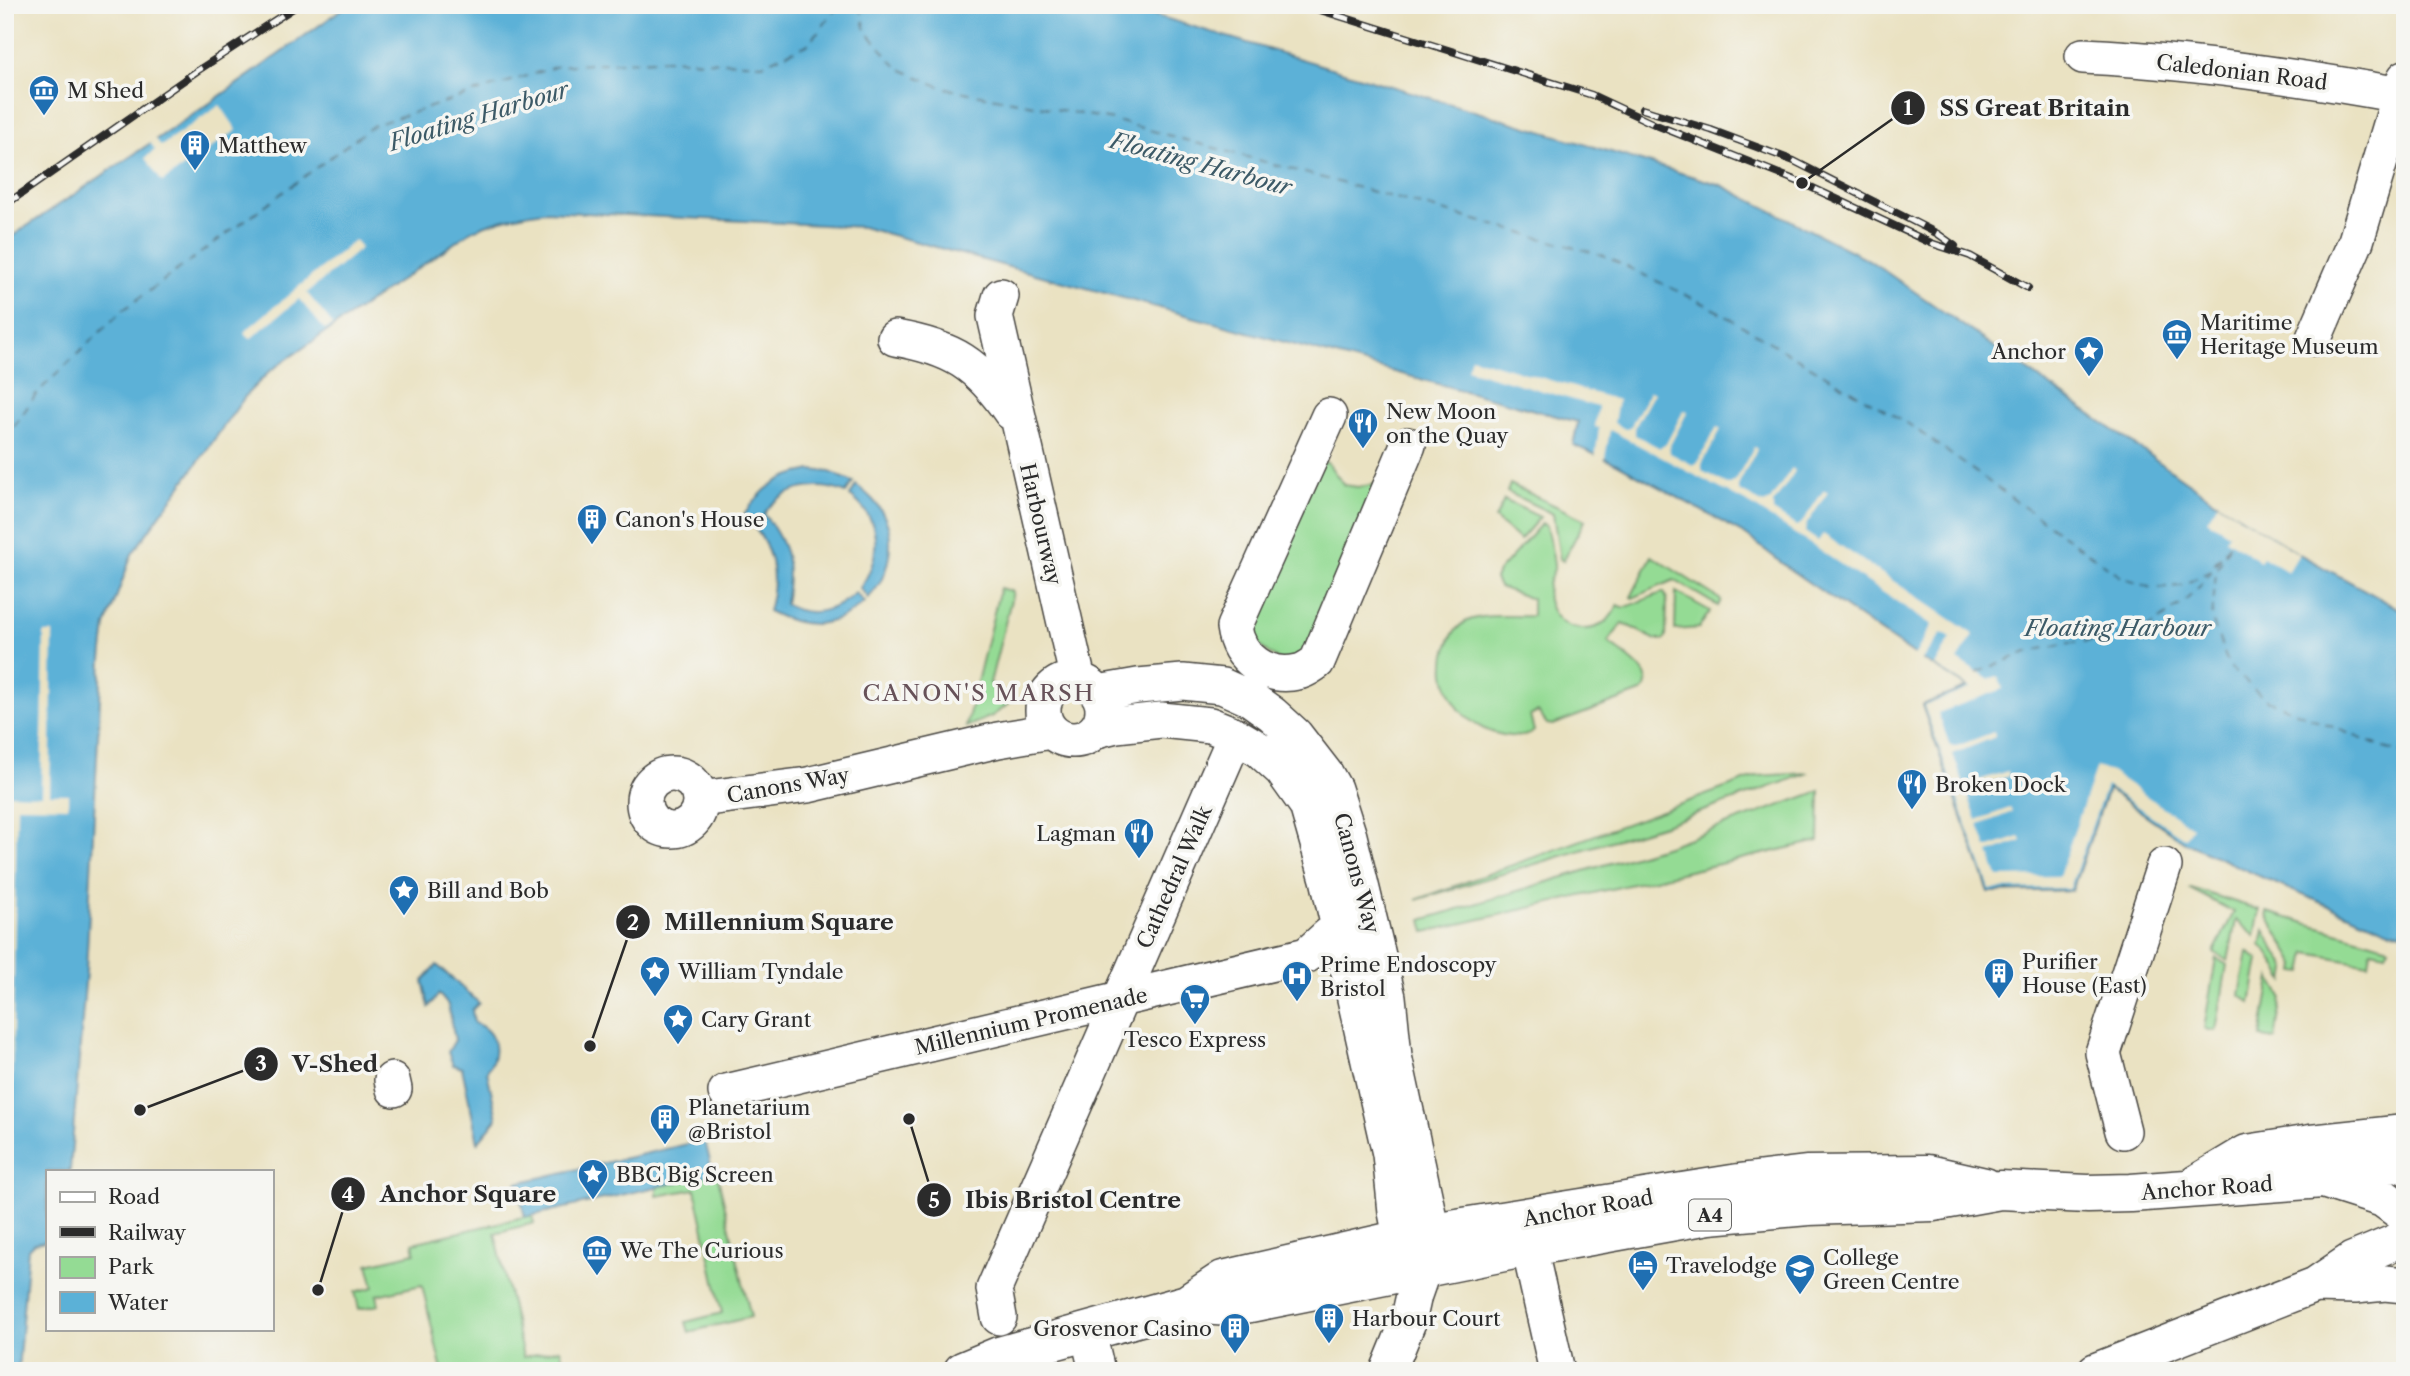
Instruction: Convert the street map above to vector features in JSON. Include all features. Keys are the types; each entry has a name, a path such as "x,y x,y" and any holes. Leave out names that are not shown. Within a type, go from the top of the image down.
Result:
{"main road":[{"path":"2189,1189 2247,1154 2405,1134"},
{"name":"A4","path":"2323,1179 2382,1164 2405,1163"},
{"name":"Anchor Road","path":"962,1371 999,1356 1186,1304 1230,1307 1726,1185 1806,1175 1928,1174 2000,1190 2088,1194 2323,1179 2383,1198 2405,1213"},
{"name":"Anchor Road","path":"1416,1261 1529,1247 1709,1215 1808,1206 1934,1202 2000,1190"}],"street":[{"name":"Caledonian Road","path":"2084,57 2205,65 2402,86"},
{"path":"2314,338 2356,241 2402,86"},
{"name":"Harbourway","path":"1001,296 995,316 1064,625 1065,700"},
{"name":"Harbourway","path":"895,338 943,350 976,368 1019,424"},
{"path":"1329,416 1234,627 1236,642 1261,677 1301,672 1317,662 1408,445"},
{"name":"Canons Way","path":"700,799 808,785 998,740 1065,700 1138,686 1183,682 1222,686 1251,699 1295,735 1326,775 1334,789 1349,836 1388,997 1416,1261"},
{"path":"1065,700 1103,702 1104,712 1096,730"},
{"name":"Canons Way","path":"1065,700 1069,740 1079,740 1096,730 1116,725 1161,720 1210,725 1236,735 1260,750 1282,770 1307,805 1328,879 1390,1154 1396,1212 1416,1261"},
{"name":"Cathedral Walk","path":"999,1317 994,1289 1231,747"},
{"path":"2123,1131 2103,1053 2164,866"},
{"name":"Millennium Promenade","path":"726,1092 1307,955 1329,935"},
{"path":"2095,1371 2315,1285 2352,1260 2405,1238"},
{"path":"1529,1247 1557,1371"},
{"path":"1388,1371 1408,1322 1416,1261"},
{"path":"2315,1285 2405,1285"},
{"path":"1088,1332 1097,1371"}],"green space":[{"path":"1327,462 1344,485 1358,487 1377,484 1310,656 1285,665 1247,637 1320,463"},
{"path":"1510,484 1585,520 1563,561 1560,559 1553,514 1507,492"},
{"path":"1504,500 1540,517 1520,540 1495,519"},
{"path":"1542,523 1546,526 1554,565 1547,594 1551,609 1561,622 1575,628 1596,627 1608,619 1618,605 1624,608 1664,592 1667,599 1666,637 1656,640 1623,623 1608,642 1643,672 1646,685 1641,692 1553,725 1547,724 1538,712 1530,716 1534,731 1523,736 1507,736 1488,731 1464,715 1449,690 1445,661 1453,635 1460,625 1467,621 1490,616 1532,616 1532,599 1499,587 1495,579 1498,572"},
{"path":"1652,556 1721,600 1718,606 1674,580 1631,597"},
{"path":"1000,588 1013,592 990,683 1014,700 992,716 966,727"},
{"path":"1676,592 1710,611 1699,628 1675,630"},
{"path":"1809,773 1664,825 1416,900 1758,776"},
{"path":"1820,791 1819,841 1425,932 1422,920 1670,845"},
{"path":"2191,888 2260,910 2255,936 2236,920 2228,961 2214,952 2234,912"},
{"path":"2267,912 2389,947 2386,953 2371,950 2369,964 2307,953 2303,973 2295,972 2296,965"},
{"path":"2264,930 2287,969 2285,981 2267,950 2261,946"},
{"path":"2248,952 2259,960 2251,1003 2240,995"},
{"path":"2216,958 2227,965 2216,1031 2204,1029"},
{"path":"2271,978 2282,997 2275,1039 2261,1037"},
{"path":"717,1173 751,1317 689,1332 686,1322 722,1313 695,1189 657,1196 657,1187"},
{"path":"532,1215 534,1223 495,1233 523,1357 560,1349 563,1359 511,1371 442,1371 422,1285 377,1295 379,1305 359,1309 355,1292 374,1287 368,1264 415,1253 413,1243"}],"water":[{"name":"Floating Harbour","path":"348,5 1121,5 1721,185 1869,260 2218,503 2299,554 2405,612 2405,932 2390,931 2186,843 2108,789 2072,890 1989,892 1922,705 1968,687 1913,654 1792,571 1746,535 1617,464 1573,445 1578,422 862,227 545,211 526,214 473,230 270,371 247,394 132,554 106,626 102,660 86,971 70,1170 46,1170 46,1241 34,1243 28,1249 18,1371 5,1371 5,241 213,101"},
{"path":"812,470 830,472 853,482 846,493 824,487 790,492 764,514 778,536 786,556 788,577 785,604 803,611 822,611 855,593 864,602 841,618 818,624 794,621 768,611 773,584 771,559 761,537 744,515 772,484"},
{"path":"856,485 881,510 890,535 886,569 868,598 860,588 872,564 875,540 868,516 850,496"},
{"path":"437,965 479,1003 472,1010 474,1023 487,1031 494,1043 494,1057 487,1071 497,1119 478,1142 462,1068 453,1065 448,1052 455,1040 448,1005 439,994 429,1007 423,981"},
{"path":"705,1140 713,1174 525,1217 517,1183"}],"pier":[{"path":"220,105 237,130 162,182 145,158 155,150 150,142 155,138 161,146"},
{"path":"355,240 361,248 307,293 333,325 325,330 299,299 250,339 244,332"},
{"path":"1471,357 1618,400 1614,423 1625,429 1631,426 1650,391 1654,393 1635,427 1635,435 1660,448 1666,444 1684,410 1688,411 1669,447 1670,453 1693,465 1698,462 1717,427 1721,429 1702,464 1702,471 1729,485 1735,481 1754,447 1757,449 1739,483 1739,491 1764,504 1770,501 1792,468 1795,471 1773,504 1773,511 1796,526 1802,523 1824,490 1828,492 1806,525 1805,532 1818,541 1823,534 1974,635 1958,660 1988,679 1998,676 2003,689 1938,713 1950,746 1957,746 1994,732 1995,737 1953,754 1964,785 2008,771 2009,776 1967,793 1977,820 2010,808 2012,812 1979,825 1987,848 2020,837 2022,841 1989,853 1998,877 2059,876 2096,767 2111,772 2192,827 2185,838 2106,786 2070,888 1990,889 1924,706 1971,688 1935,666 1951,638 1942,633 1920,662 1913,658 1932,625 1753,506 1610,430 1604,463 1595,459 1599,428 1595,427 1598,407 1467,369"},
{"path":"2218,503 2299,554 2288,572 2263,557 2260,561 2226,539 2229,534 2207,520"},
{"path":"44,633 53,633 50,794 68,794 68,807 17,806 10,1184 5,1184 5,794 41,795"}],"ferry route":[{"path":"5,440 37,393 122,311 374,125 558,66 668,59 762,64 807,45 840,5"},
{"path":"860,5 866,31 898,68 943,88 1113,120 1602,255 1709,306 1910,425 2120,576 2152,588 2181,586 2208,572 2231,542"},
{"path":"2229,546 2216,572 2212,620 2229,666 2265,699 2405,754"},
{"path":"1977,673 2027,652 2100,640 2150,627 2182,604 2204,582 2221,557"}],"railway":[{"path":"5,205 197,71 298,5"},
{"path":"1304,5 1592,95 1656,125 1802,183 1931,243 1970,256 2028,288"},
{"path":"1642,109 1711,130 1794,161 1938,234 1955,246"}],"place":[{"name":"M Shed","path":"44,117"},
{"name":"Matthew","path":"195,172"},
{"name":"SS Great Britain","path":"1802,183"},
{"name":"Maritime Heritage Museum","path":"2177,361"},
{"name":"Anchor","path":"2089,378"},
{"name":"New Moon on the Quay","path":"1363,450"},
{"name":"Canon's House","path":"592,546"},
{"name":"Broken Dock","path":"1912,811"},
{"name":"Lagman","path":"1139,860"},
{"name":"Bill and Bob","path":"404,917"},
{"name":"William Tyndale","path":"655,998"},
{"name":"Purifier House (East)","path":"1999,1000"},
{"name":"Prime Endoscopy Bristol","path":"1297,1003"},
{"name":"Tesco Express","path":"1195,1026"},
{"name":"Millennium Square","path":"590,1046"},
{"name":"Cary Grant","path":"678,1046"},
{"name":"V-Shed","path":"140,1110"},
{"name":"Ibis Bristol Centre","path":"909,1119"},
{"name":"Planetarium @Bristol","path":"665,1146"},
{"name":"BBC Big Screen","path":"593,1201"},
{"name":"We The Curious","path":"597,1277"},
{"name":"Anchor Square","path":"318,1290"},
{"name":"Travelodge","path":"1643,1292"},
{"name":"College Green Centre","path":"1800,1296"},
{"name":"Harbour Court","path":"1329,1345"},
{"name":"Grosvenor Casino","path":"1235,1355"}],"district":[{"name":"CANON'S MARSH","path":"979,693"}]}
